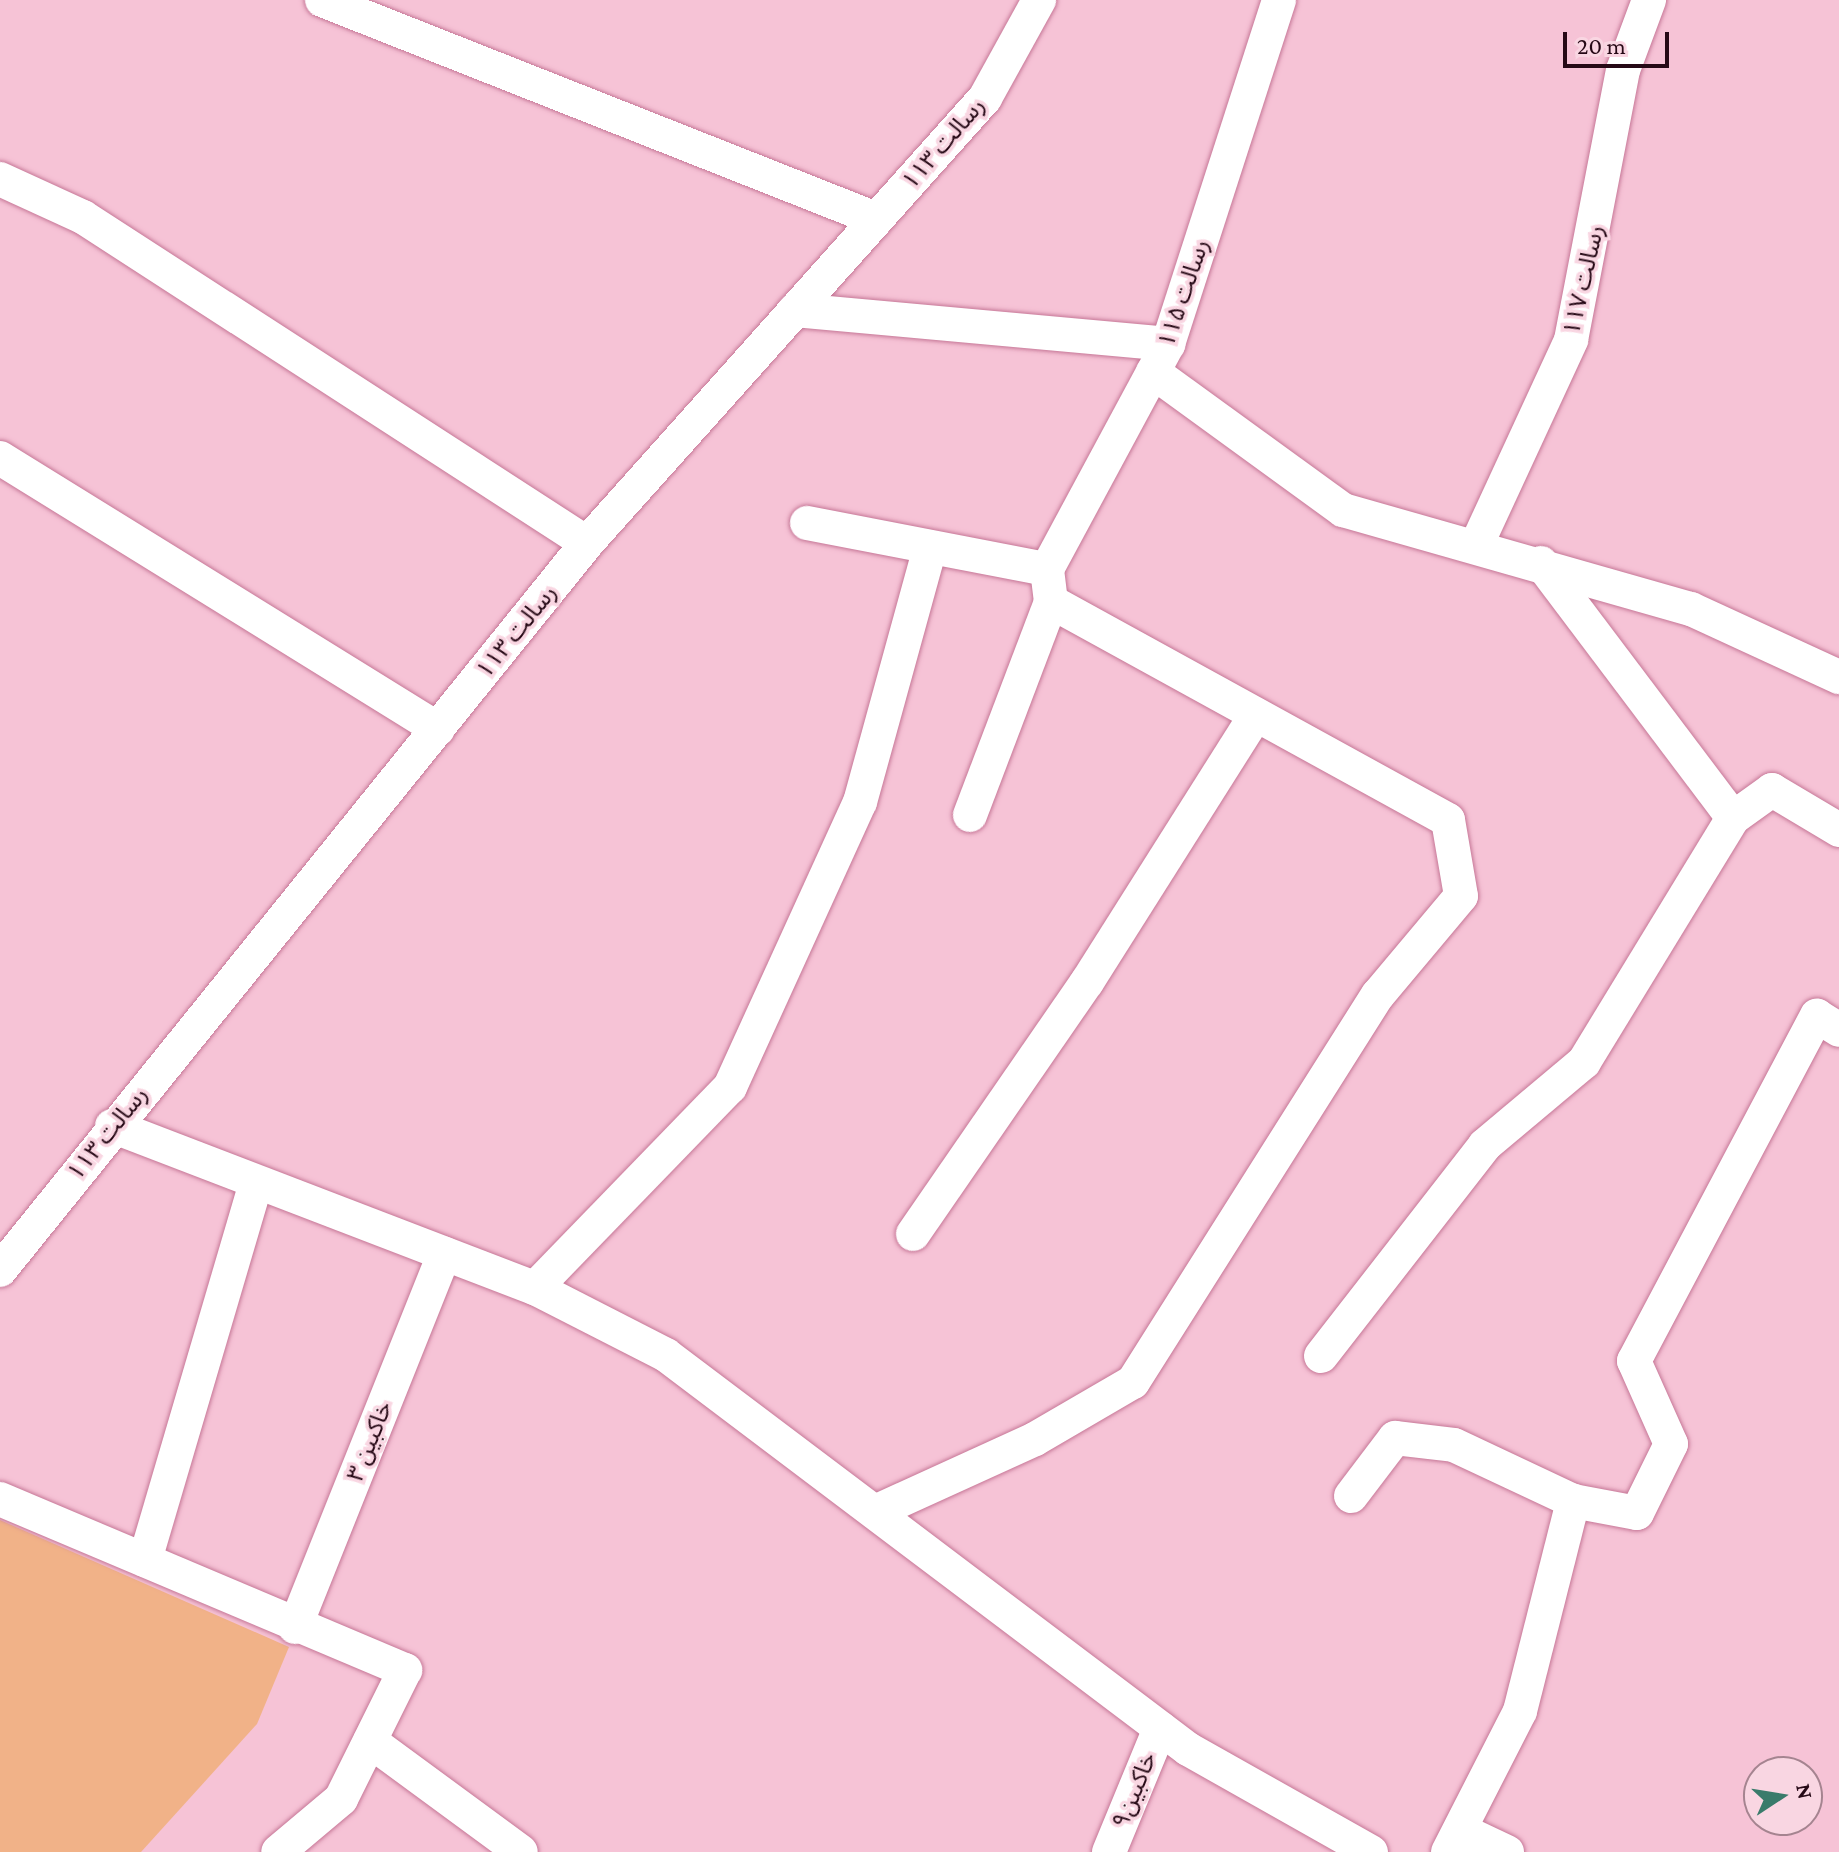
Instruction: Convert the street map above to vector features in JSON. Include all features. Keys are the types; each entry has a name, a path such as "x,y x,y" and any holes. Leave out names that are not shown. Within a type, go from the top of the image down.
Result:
{"street":[{"path":"322,0 876,219"},
{"name":"رسالت ۱۱۳","path":"0,1270 112,1126 587,543 985,98 1039,0"},
{"name":"رسالت ۱۱۵","path":"970,815 1049,586 1161,358 1279,0"},
{"name":"رسالت ۱۱۷","path":"1476,546 1571,340 1623,70 1649,0"},
{"path":"0,179 83,217 587,543"},
{"path":"795,310 1161,358 1343,510 1541,563 1691,609 1839,677"},
{"path":"0,458 438,729"},
{"path":"807,523 930,547 1049,586 1256,715 1448,820 1461,896 1378,995 1133,1382 1035,1439 875,1512"},
{"path":"535,1288 730,1087 860,802 930,547"},
{"path":"1541,563 1733,818"},
{"path":"913,1234 1087,982 1256,715"},
{"path":"1321,1356 1485,1145 1584,1062 1733,818 1772,790 1839,830"},
{"path":"1351,1496 1395,1438 1454,1445 1573,1501 1637,1513 1671,1444 1634,1361 1817,1016 1839,1030"},
{"path":"112,1126 535,1288 666,1355 1160,1728 1371,1852"},
{"path":"145,1560 256,1183"},
{"name":"خاکبین ۳","path":"295,1627 444,1254"},
{"path":"0,1499 295,1627 405,1670 341,1799 278,1852"},
{"path":"1507,1852 1454,1841 1520,1711 1573,1501"},
{"name":"خاکبین۹","path":"1109,1852 1160,1728"},
{"path":"370,1741 521,1852"}],"shaded area":[{"path":"0,1520 289,1647 257,1724 141,1852 0,1852"}]}
